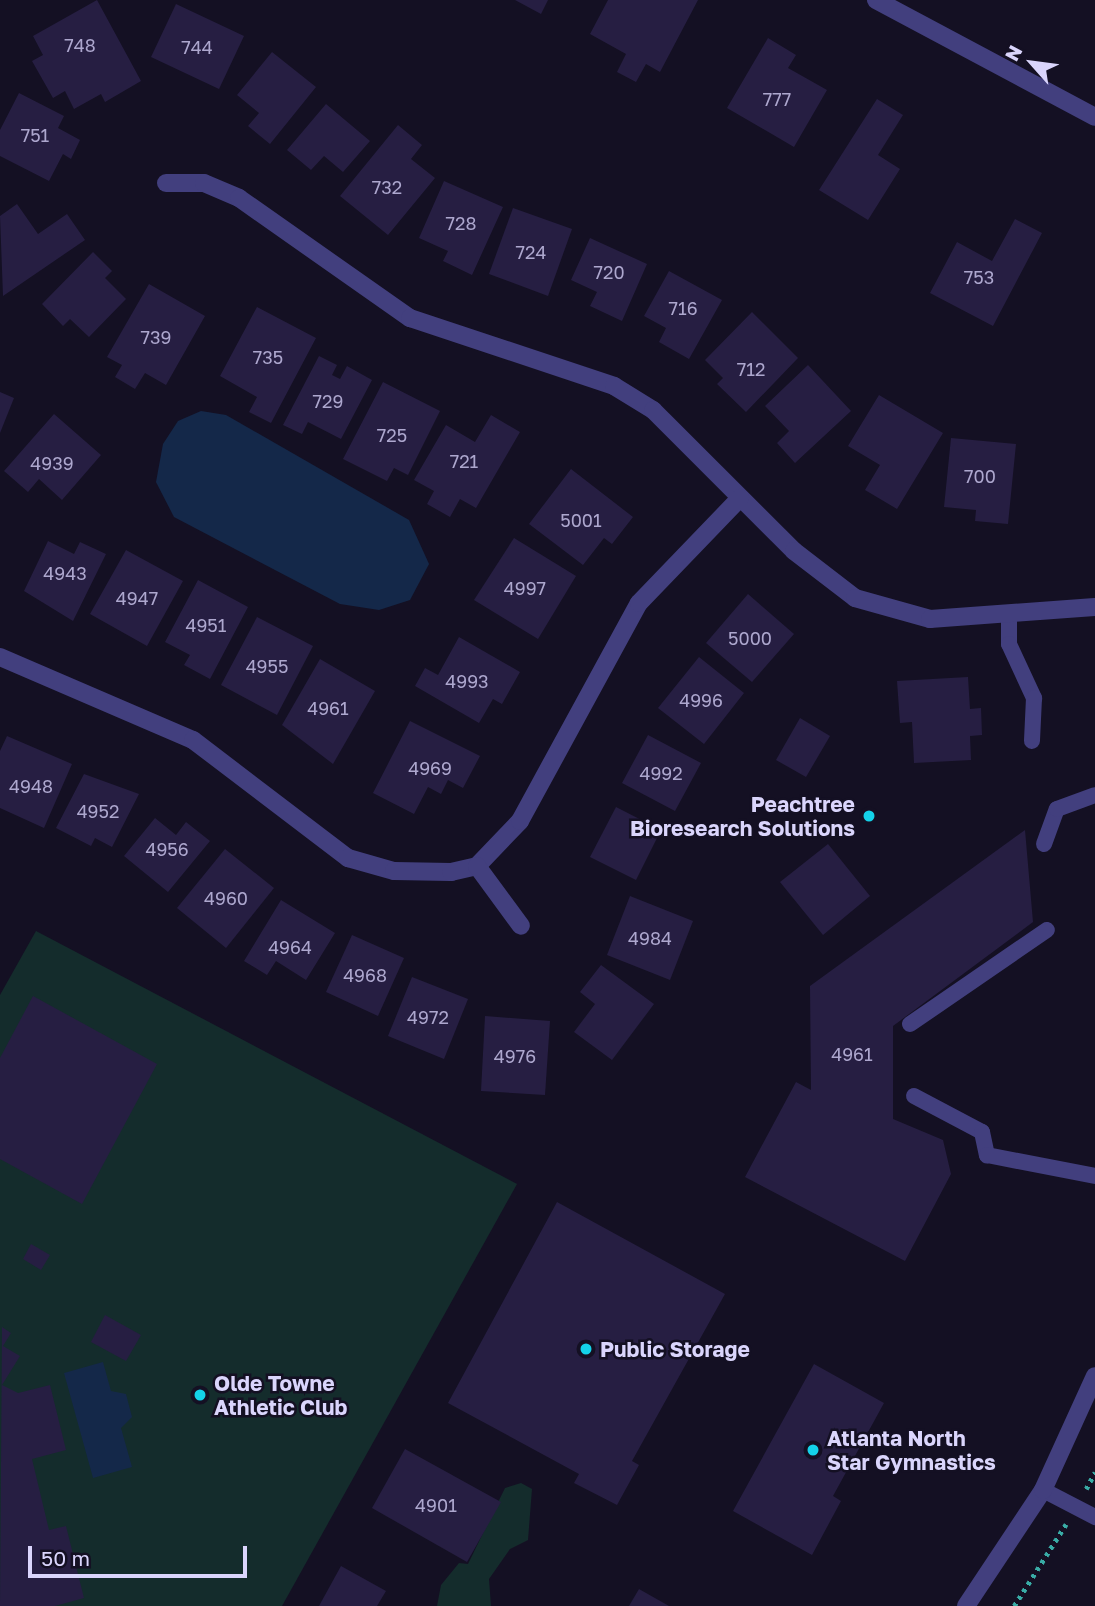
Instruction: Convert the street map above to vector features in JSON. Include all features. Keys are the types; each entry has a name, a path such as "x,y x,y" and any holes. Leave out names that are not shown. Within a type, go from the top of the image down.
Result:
{"street":[{"path":"876,0 1095,117"},
{"path":"166,183 204,183 239,198 410,318 614,386 653,410 823,578 855,598 930,619 1095,607"},
{"path":"0,657 170,727 326,844 368,866 425,873 477,866 520,821 639,603 740,498"},
{"path":"477,866 522,926"},
{"path":"966,1606 1043,1490 1095,1376"}],"lane":[{"path":"1009,614 1009,645 1034,698 1032,741"},
{"path":"1044,844 1057,809 1095,795"},
{"path":"910,1024 1047,930"},
{"path":"914,1096 982,1132 987,1155 1095,1176"},
{"path":"1043,1490 1095,1517"}],"path":[{"path":"1014,1606 1095,1472"}],"green space":[{"name":"Olde Towne Athletic Club","path":"36,931 517,1184 282,1606 0,1606 0,995"},
{"path":"521,1483 532,1489 528,1540 510,1549 489,1579 491,1606 437,1606 441,1585 459,1563 468,1564 505,1488"}],"water":[{"path":"201,411 226,415 409,520 429,564 410,600 379,610 340,604 174,517 156,482 163,444 178,421"},
{"path":"103,1362 111,1391 126,1394 132,1417 121,1428 132,1467 93,1478 64,1373"}],"building":[{"path":"97,0 141,81 105,102 101,94 74,109 65,91 53,98 32,61 43,55 33,36"},
{"path":"515,0 548,0 541,14"},
{"path":"608,0 698,0 660,72 646,64 636,82 617,72 626,54 590,34"},
{"path":"176,4 244,36 219,89 151,57"},
{"path":"768,38 796,55 788,68 827,90 794,147 727,108"},
{"path":"272,52 316,87 270,144 248,126 259,113 237,95"},
{"path":"19,93 64,116 58,128 80,140 71,159 63,154 49,181 0,156 0,130"},
{"path":"877,99 903,115 878,155 900,169 868,220 819,190"},
{"path":"326,104 370,141 343,172 324,156 311,170 287,150"},
{"path":"398,125 422,145 411,159 435,178 388,235 340,196"},
{"path":"444,181 503,207 472,275 443,261 448,251 419,238"},
{"path":"17,204 38,234 67,214 85,240 3,296 0,216"},
{"path":"513,208 572,229 548,296 489,274"},
{"path":"1015,219 1042,233 993,326 930,293 957,242 992,261"},
{"path":"590,238 647,264 622,321 590,306 597,292 571,280"},
{"path":"93,252 112,271 105,278 126,299 89,337 70,319 63,326 42,304"},
{"path":"669,271 722,300 689,359 659,342 666,328 644,316"},
{"path":"149,284 205,316 166,385 145,373 135,389 115,377 122,365 107,357"},
{"path":"257,307 316,338 271,423 249,412 257,397 220,376"},
{"path":"752,312 798,358 746,412 717,384 723,378 705,360"},
{"path":"319,356 337,365 332,375 340,379 347,366 372,380 341,439 308,422 302,434 283,425"},
{"path":"808,365 851,411 795,463 777,443 789,431 765,406"},
{"path":"383,382 440,411 408,475 394,468 387,481 343,459"},
{"path":"0,392 14,398 0,433"},
{"path":"879,395 943,433 897,509 865,490 880,465 848,446"},
{"path":"54,414 101,455 62,500 39,479 28,492 4,471"},
{"path":"491,415 520,432 476,508 460,499 450,517 427,504 434,491 414,480 446,425 475,442"},
{"path":"951,438 1016,444 1008,524 975,521 976,510 944,507"},
{"path":"571,469 633,517 612,544 604,538 583,565 529,524"},
{"path":"514,538 576,576 538,639 474,600"},
{"path":"48,541 74,554 80,542 106,554 73,621 24,591"},
{"path":"126,550 183,581 147,646 90,614"},
{"path":"198,580 248,607 210,679 184,665 190,655 165,642"},
{"path":"748,594 794,634 752,682 706,643"},
{"path":"257,617 313,646 277,715 221,685"},
{"path":"459,637 520,672 502,704 493,699 479,723 415,686 425,668 438,675"},
{"path":"699,657 744,693 704,744 658,708"},
{"path":"320,659 375,691 333,764 282,725"},
{"path":"968,677 970,709 981,708 982,735 970,736 971,760 914,763 912,722 900,723 897,681"},
{"path":"800,718 830,736 806,777 776,760"},
{"path":"410,721 480,756 463,788 448,780 441,794 428,787 414,814 373,793"},
{"path":"648,735 701,763 675,811 622,783"},
{"path":"7,736 72,764 44,828 0,808 0,751"},
{"path":"84,774 139,794 112,847 95,838 91,846 56,828"},
{"path":"616,807 661,830 636,880 590,857"},
{"path":"155,818 176,835 186,822 210,841 168,892 124,856"},
{"path":"1025,830 1033,922 893,1026 893,1119 943,1140 951,1174 905,1261 745,1177 796,1082 811,1090 810,986"},
{"path":"828,844 870,896 823,935 780,882"},
{"path":"225,849 274,888 226,948 177,908"},
{"path":"630,896 693,921 670,980 607,955"},
{"path":"281,900 335,933 306,980 276,961 267,975 244,961"},
{"path":"352,935 404,958 378,1016 326,992"},
{"path":"601,965 654,1004 612,1060 574,1032 595,1004 580,992"},
{"path":"412,977 468,999 444,1059 388,1036"},
{"path":"33,996 157,1064 82,1204 0,1159 0,1058"},
{"path":"485,1016 550,1021 545,1095 481,1091"},
{"name":"Public Storage","path":"557,1202 725,1294 632,1461 639,1465 617,1505 574,1483 579,1474 448,1403"},
{"path":"31,1244 50,1255 41,1270 23,1259"},
{"path":"105,1315 141,1335 126,1361 91,1342"},
{"path":"2,1327 11,1333 3,1346 20,1356 2,1385 18,1393 50,1385 66,1450 32,1459 49,1530 66,1526 84,1598 55,1606 0,1606"},
{"name":"Atlanta North Star Gymnastics","path":"814,1364 884,1403 833,1496 841,1501 812,1555 733,1511"},
{"path":"405,1449 501,1502 467,1562 372,1508"},
{"path":"341,1566 386,1591 377,1606 319,1606"},
{"path":"639,1589 669,1606 629,1606"}],"place":[{"name":"Peachtree Bioresearch Solutions","path":"869,816"},
{"name":"Public Storage","path":"586,1349"},
{"name":"Olde Towne Athletic Club","path":"200,1395"},
{"name":"Atlanta North Star Gymnastics","path":"813,1450"}]}
